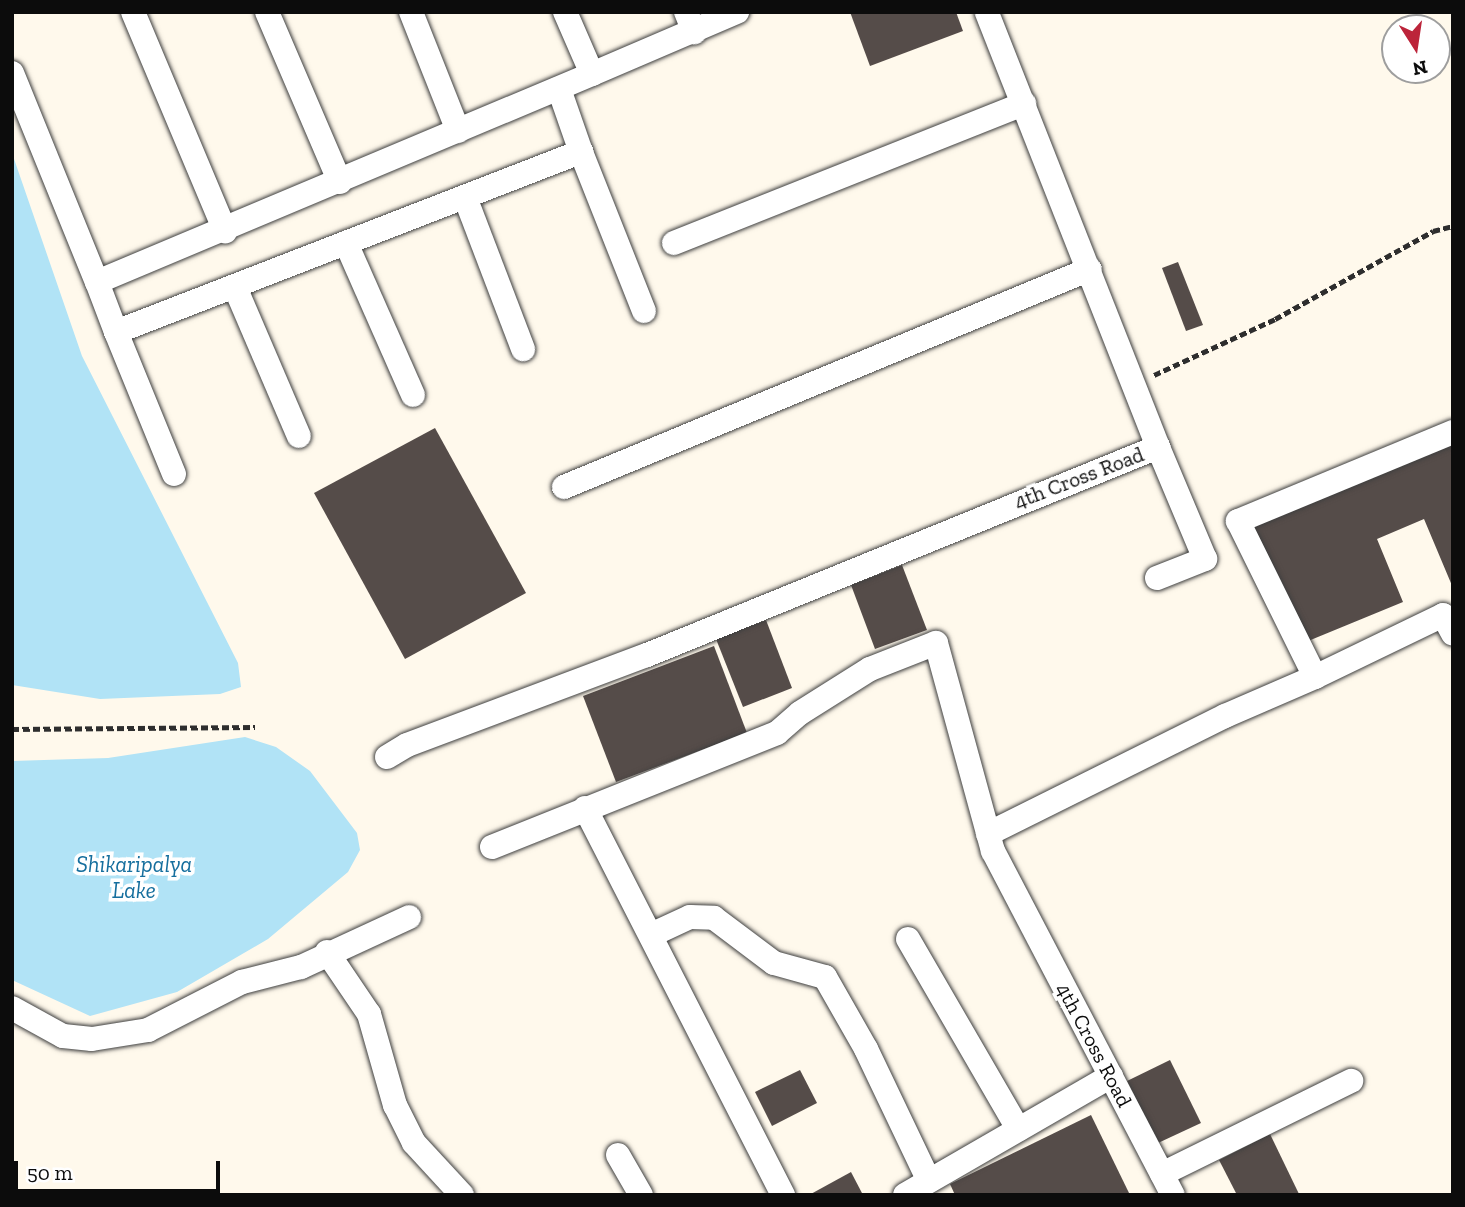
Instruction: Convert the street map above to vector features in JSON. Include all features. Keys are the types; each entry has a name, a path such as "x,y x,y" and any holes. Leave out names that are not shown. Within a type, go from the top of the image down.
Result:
{"street":[{"path":"133,12 225,231"},
{"path":"267,12 340,182"},
{"path":"411,12 458,131"},
{"path":"565,12 592,74"},
{"path":"97,282 225,231 559,89 690,22 737,12"},
{"name":"4th Cross Road","path":"387,757 407,745 647,655 1158,447 987,12"},
{"path":"12,73 174,474"},
{"path":"559,89 580,152 644,311"},
{"path":"674,243 1024,104"},
{"path":"116,332 580,152"},
{"path":"465,197 523,349"},
{"path":"346,243 413,395"},
{"path":"564,487 1090,269"},
{"path":"235,287 299,436"},
{"path":"1315,677 1238,521 1453,432"},
{"path":"1157,578 1205,559 1158,447"},
{"path":"988,834 1225,716 1315,677 1443,615 1453,635"},
{"name":"4th Cross Road","path":"584,808 777,733 800,712 870,669 936,643 988,834 1167,1184"},
{"path":"492,847 584,808 783,1195"},
{"path":"12,1008 63,1036 115,1037 148,1030 242,982 301,967 410,917"},
{"path":"651,935 690,917 714,918 774,963 825,977 866,1049 929,1181"},
{"path":"908,939 1018,1129"},
{"path":"327,953 369,1014 395,1105 414,1143 462,1195"},
{"path":"905,1195 1111,1076"},
{"path":"1167,1184 1351,1081"},
{"path":"618,1155 641,1195"}],"path":[{"path":"1134,384 1275,319 1433,231 1453,226"},
{"path":"12,729 255,727"}],"water":[{"path":"12,153 82,356 238,663 241,687 220,694 100,699 12,685"},
{"name":"Shikaripalya Lake","path":"245,737 276,747 310,771 357,833 360,850 348,872 268,939 177,992 90,1016 12,980 12,761 108,758"}],"building":[{"path":"850,12 956,12 963,31 870,66"},
{"path":"1178,262 1203,325 1186,331 1162,268"},
{"path":"435,428 526,593 405,659 314,493"},
{"path":"1453,444 1453,588 1424,519 1377,539 1403,602 1296,646 1242,530"},
{"path":"902,565 927,630 875,649 851,585"},
{"path":"766,620 792,688 743,707 716,639"},
{"path":"714,646 747,733 616,782 583,696"},
{"path":"1170,1060 1201,1123 1158,1143 1127,1081"},
{"path":"800,1070 817,1103 772,1126 755,1092"},
{"path":"1091,1115 1130,1195 955,1195 950,1184"},
{"path":"1270,1134 1299,1194 1237,1195 1219,1160"},
{"path":"851,1172 863,1195 809,1195"}]}
